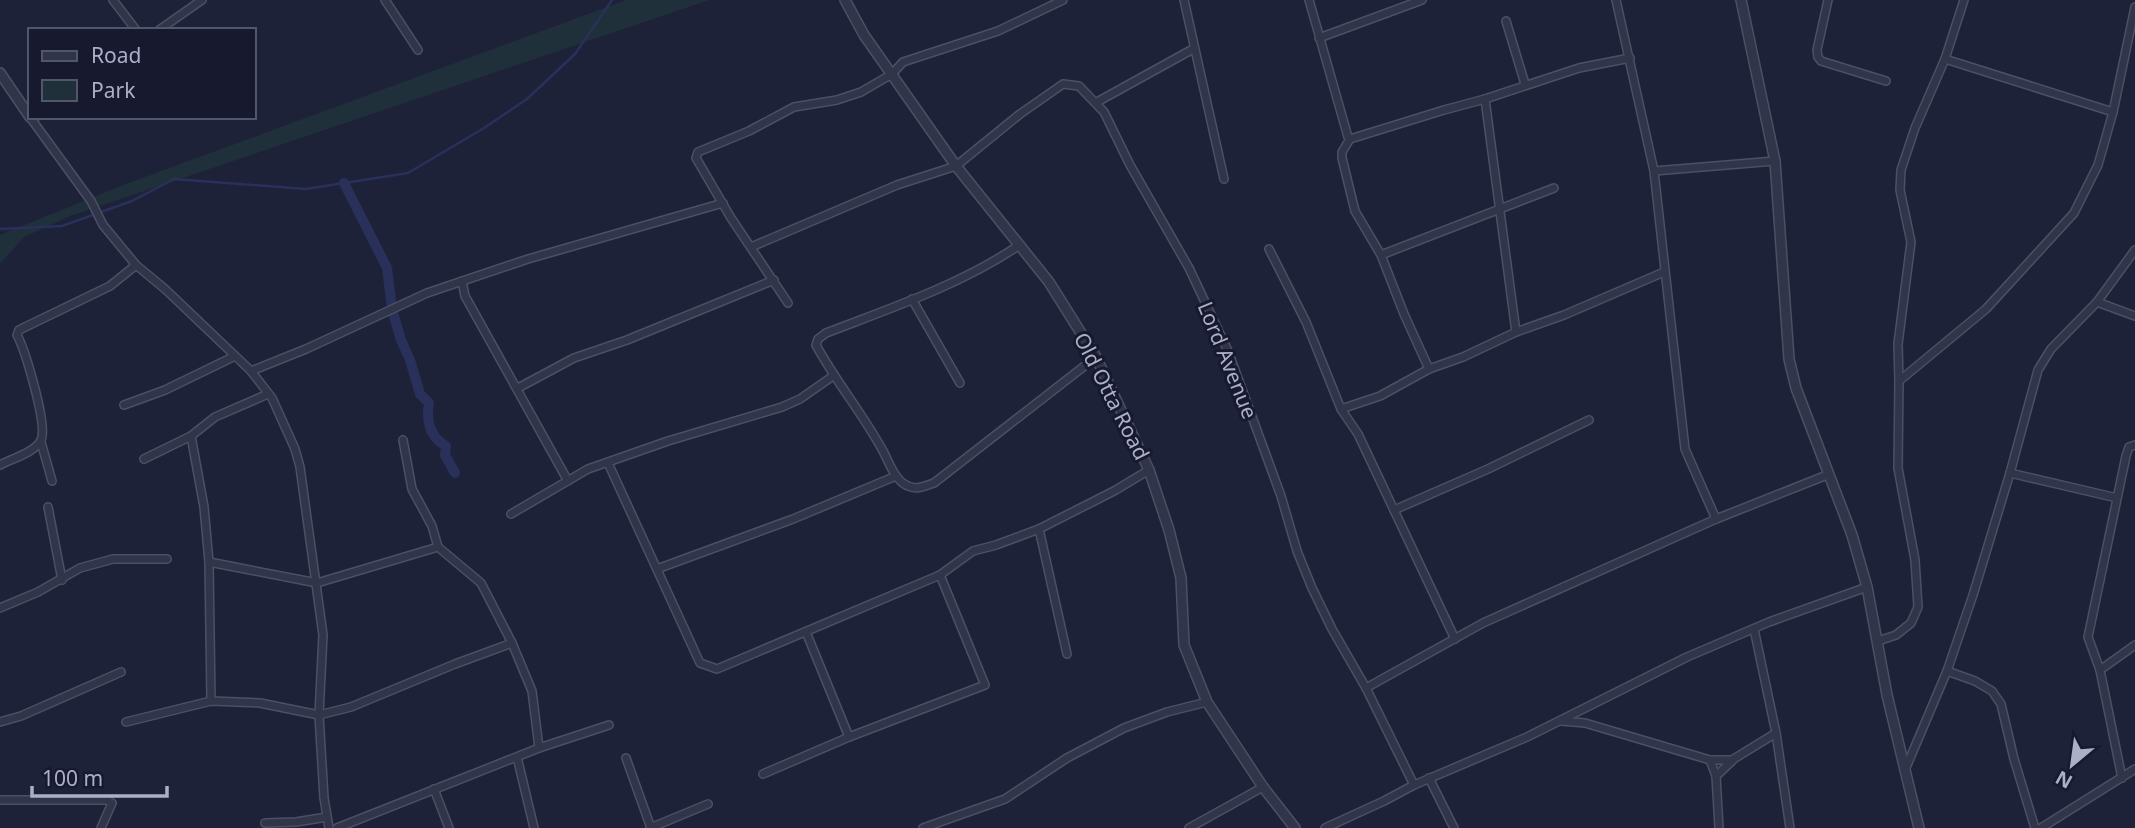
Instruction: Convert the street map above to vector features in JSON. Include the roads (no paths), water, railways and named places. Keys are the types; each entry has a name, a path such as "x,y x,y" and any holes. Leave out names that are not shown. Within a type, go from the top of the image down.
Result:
{"street":[{"path":"113,0 134,28"},
{"path":"162,28 202,0"},
{"path":"385,0 418,50"},
{"name":"Old Otta Road","path":"845,0 864,35 956,166 1049,282 1096,357 1149,470 1169,530 1181,579 1184,645 1207,702 1263,788 1295,828"},
{"path":"788,303 696,158 698,152 749,131 794,107 837,100 861,92 892,74 903,62 998,32 1063,0"},
{"path":"1184,0 1224,179"},
{"path":"1309,0 1350,139"},
{"path":"1319,38 1422,0"},
{"path":"1616,0 1654,171 1685,449 1716,519"},
{"path":"1741,0 1775,161 1789,359 1796,388 1852,535 1867,587 1887,695 1919,828"},
{"path":"1828,0 1817,50 1818,57 1821,61 1886,81"},
{"path":"1878,641 1896,635 1911,624 1918,607 1915,560 1898,468 1898,344 1911,242 1900,190 1901,170 1965,0"},
{"path":"1899,381 1986,309 2074,213 2098,165 2113,112 2135,7"},
{"path":"1506,21 1525,84"},
{"path":"1097,102 1193,49"},
{"path":"1429,369 1381,255 1355,211 1342,158 1342,152 1350,139 1579,68 1630,58"},
{"path":"1945,59 2113,112"},
{"path":"0,73 28,112"},
{"name":"Lord Avenue","path":"956,166 1020,114 1063,84 1079,86 1097,102 1189,268 1228,351 1297,551 1332,629 1366,688 1414,785"},
{"path":"1485,99 1516,332"},
{"path":"33,119 91,201 103,225 136,265 251,371 272,398 286,429 300,467 323,635 319,715 324,798 329,828"},
{"path":"1654,171 1775,161"},
{"path":"751,247 897,185 956,166"},
{"path":"1381,255 1554,188"},
{"path":"251,371 306,349 427,293 638,226 723,203"},
{"path":"1018,246 986,267 826,333 818,339 816,345 873,432 896,476 906,485 918,488 934,483 1096,357"},
{"path":"1269,249 1306,323 1341,409 1358,434 1455,639"},
{"path":"1905,771 1947,670 1973,595 2038,370 2051,349 2097,302 2135,250"},
{"path":"52,481 41,442 43,432 32,377 17,335 19,330 110,286 136,265"},
{"path":"1341,409 1380,396 1429,369 1664,272"},
{"path":"518,388 574,358 662,326 774,280"},
{"path":"462,281 465,296 568,481"},
{"path":"912,299 960,383"},
{"path":"2097,302 2135,316"},
{"path":"124,405 165,390 233,357"},
{"path":"512,514 588,469 668,441 782,408 834,376"},
{"path":"144,459 191,436 215,416 268,394"},
{"path":"1394,510 1488,469 1589,420"},
{"path":"191,436 204,507 209,562 211,701"},
{"path":"402,440 412,489 432,526 438,547 481,583 512,643 532,691 539,748"},
{"path":"0,464 41,442"},
{"path":"2122,778 2100,670 2088,637 2126,456 2129,447 2135,445"},
{"path":"608,463 700,663 717,669 940,575 974,551 1039,528 1114,491 1149,470"},
{"path":"2010,473 2117,498"},
{"path":"1366,688 1483,622 1716,519 1827,475"},
{"path":"657,569 793,519 896,476"},
{"path":"48,507 62,580"},
{"path":"1039,528 1067,654"},
{"path":"209,562 317,583 438,547"},
{"path":"0,608 62,580 80,568 113,559 167,559"},
{"path":"763,774 849,737 985,685 940,575"},
{"path":"1325,828 1384,802 1429,778 1527,737 1648,675 1754,629 1867,587"},
{"path":"1754,629 1776,733 1790,828"},
{"path":"806,632 849,737"},
{"path":"126,722 211,701 260,703 319,715 351,707 512,643"},
{"path":"2100,670 2135,645"},
{"path":"1947,670 1992,691 2001,704 2035,828"},
{"path":"0,722 21,716 121,672"},
{"path":"923,828 1005,799 1066,758 1125,728 1167,712 1207,702"},
{"path":"1560,721 1585,723 1710,760 1732,760"},
{"path":"337,828 539,748 609,725"},
{"path":"1716,776 1732,760 1776,733"},
{"path":"517,757 534,828"},
{"path":"626,758 650,828 708,804"},
{"path":"1710,760 1716,776 1719,828"},
{"path":"2041,828 2135,769"},
{"path":"1429,778 1454,828"},
{"path":"1189,828 1263,788"},
{"path":"434,789 449,828"},
{"path":"0,800 107,800 112,803 112,807 101,828"},
{"path":"265,823 327,817"}],"waterway":[{"path":"0,229 62,226 132,201 174,179 306,189 408,173 527,99 575,54 612,0"},
{"path":"344,183 387,268 392,309 420,394 429,403 430,428 436,438 446,446 445,455 455,473"}]}
